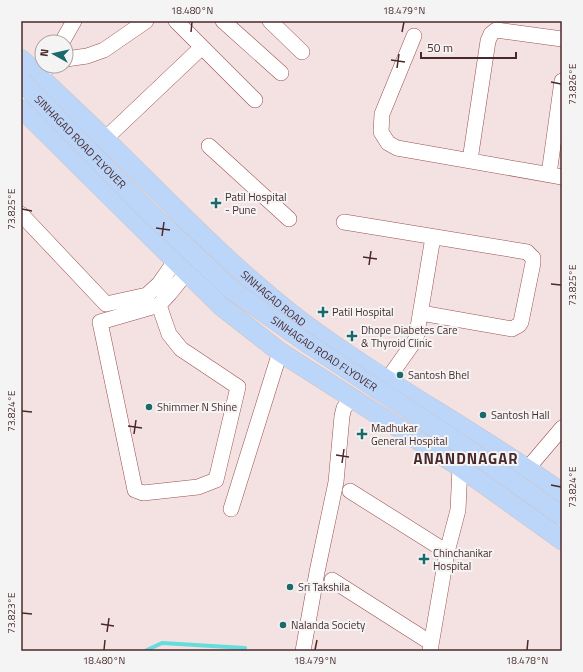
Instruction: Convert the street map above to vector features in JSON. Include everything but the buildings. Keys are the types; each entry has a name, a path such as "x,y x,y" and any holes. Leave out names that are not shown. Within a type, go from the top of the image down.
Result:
{"main road":[{"name":"SINHAGAD ROAD","path":"21,59 34,66"},
{"name":"SINHAGAD ROAD","path":"47,74 105,139 217,250 302,321 387,380 528,468 562,494"},
{"name":"SINHAGAD ROAD FLYOVER","path":"21,81 147,210 232,290 310,345 462,445 562,516"},
{"name":"SINHAGAD ROAD FLYOVER","path":"21,96 228,296 288,344 391,410 562,525"},
{"path":"21,108 222,306 280,352 460,467 562,540"}],"street":[{"path":"67,34 74,21"},
{"path":"74,58 87,56 104,50 146,21"},
{"path":"176,21 255,100"},
{"path":"223,21 281,73"},
{"path":"270,21 302,52"},
{"path":"470,160 488,41 491,34 496,30 562,39"},
{"path":"414,36 382,114 381,132 388,142 397,148 555,175 562,81"},
{"path":"105,139 202,47"},
{"path":"21,100 42,74"},
{"path":"209,146 289,219"},
{"path":"21,214 106,304 148,295 181,266"},
{"path":"344,222 527,252 533,258 521,322 512,329 421,313"},
{"path":"387,380 416,339 433,237"},
{"path":"159,304 169,334 181,349 238,387 216,480 198,487 143,493 135,490 100,322 159,304 170,293 181,266"},
{"path":"231,509 280,352"},
{"path":"304,651 317,572 336,482 342,416 344,408 352,398"},
{"path":"507,500 528,468 562,428"},
{"path":"332,580 431,647 447,552 458,510 460,467 479,438"},
{"path":"350,491 447,552"}],"waterway":[{"path":"145,651 162,643 245,648"}],"place":[{"name":"Patil Hospital - Pune","path":"216,203"},
{"name":"Patil Hospital","path":"323,312"},
{"name":"Dhope Diabetes Care & Thyroid Clinic","path":"352,336"},
{"name":"Santosh Bhel","path":"400,375"},
{"name":"Shimmer N Shine","path":"149,407"},
{"name":"Santosh Hall","path":"483,415"},
{"name":"Madhukar General Hospital","path":"362,434"},
{"name":"Chinchanikar Hospital","path":"424,559"},
{"name":"Sri Takshila","path":"290,587"},
{"name":"Nalanda Society","path":"283,625"}],"district":[{"name":"ANANDNAGAR","path":"466,458"}]}
